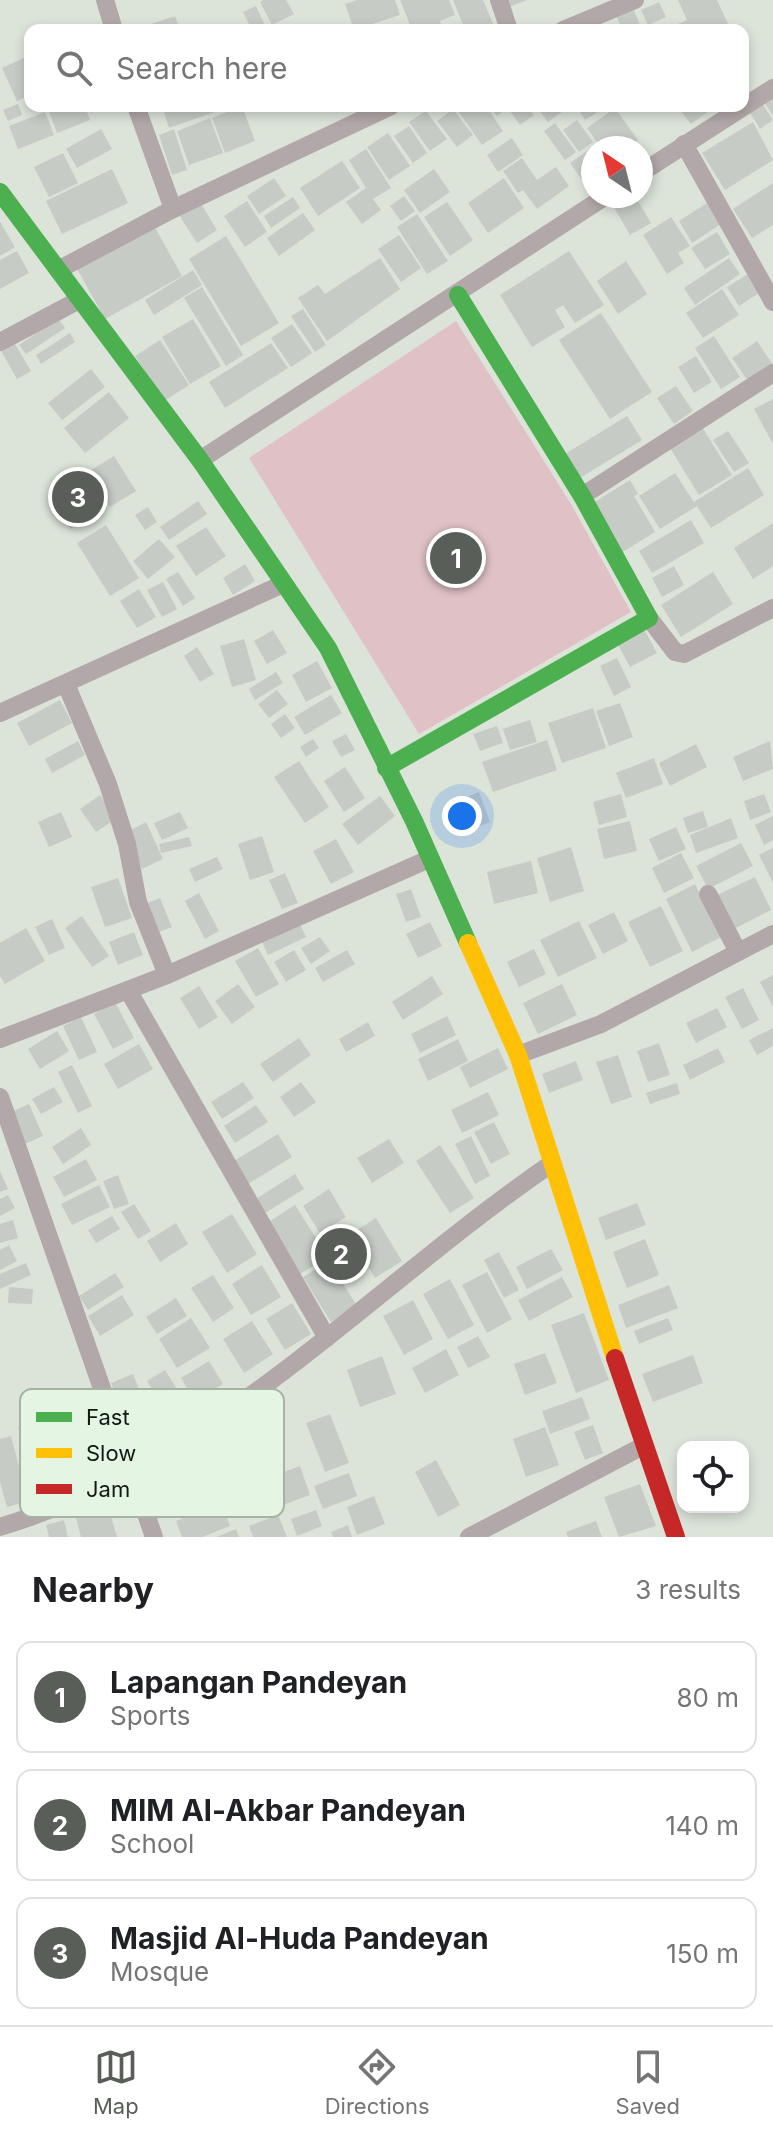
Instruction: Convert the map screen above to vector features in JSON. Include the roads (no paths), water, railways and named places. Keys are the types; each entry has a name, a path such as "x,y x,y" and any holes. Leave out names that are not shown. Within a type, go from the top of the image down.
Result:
{"street":[{"path":"105,0 112,24"},
{"path":"499,0 507,24"},
{"path":"577,24 635,0"},
{"path":"749,103 773,88"},
{"path":"138,112 173,209"},
{"path":"58,270 173,209 378,112"},
{"path":"653,165 735,112"},
{"path":"684,144 773,302"},
{"path":"0,191 200,460 328,648 518,1055 643,1446 676,1537"},
{"path":"200,460 588,208"},
{"path":"458,295 582,496 649,618 675,652 684,654 773,608"},
{"path":"0,342 79,300"},
{"path":"582,496 773,373"},
{"path":"0,713 283,584"},
{"path":"386,768 649,618"},
{"path":"66,684 108,784 127,844 138,902 167,975"},
{"path":"0,1039 167,975 429,859"},
{"path":"708,894 738,952"},
{"path":"518,1055 601,1024 773,934"},
{"path":"128,990 327,1338"},
{"path":"0,1097 104,1389"},
{"path":"258,1389 551,1164"},
{"path":"469,1537 643,1446"},
{"path":"0,1527 30,1517"},
{"path":"148,1517 154,1537"}],"place":[{"name":"Masjid Al-Huda Pandeyan","path":"78,497"},
{"name":"Lapangan Pandeyan","path":"456,558"},
{"name":"MIM Al-Akbar Pandeyan","path":"341,1254"}]}
